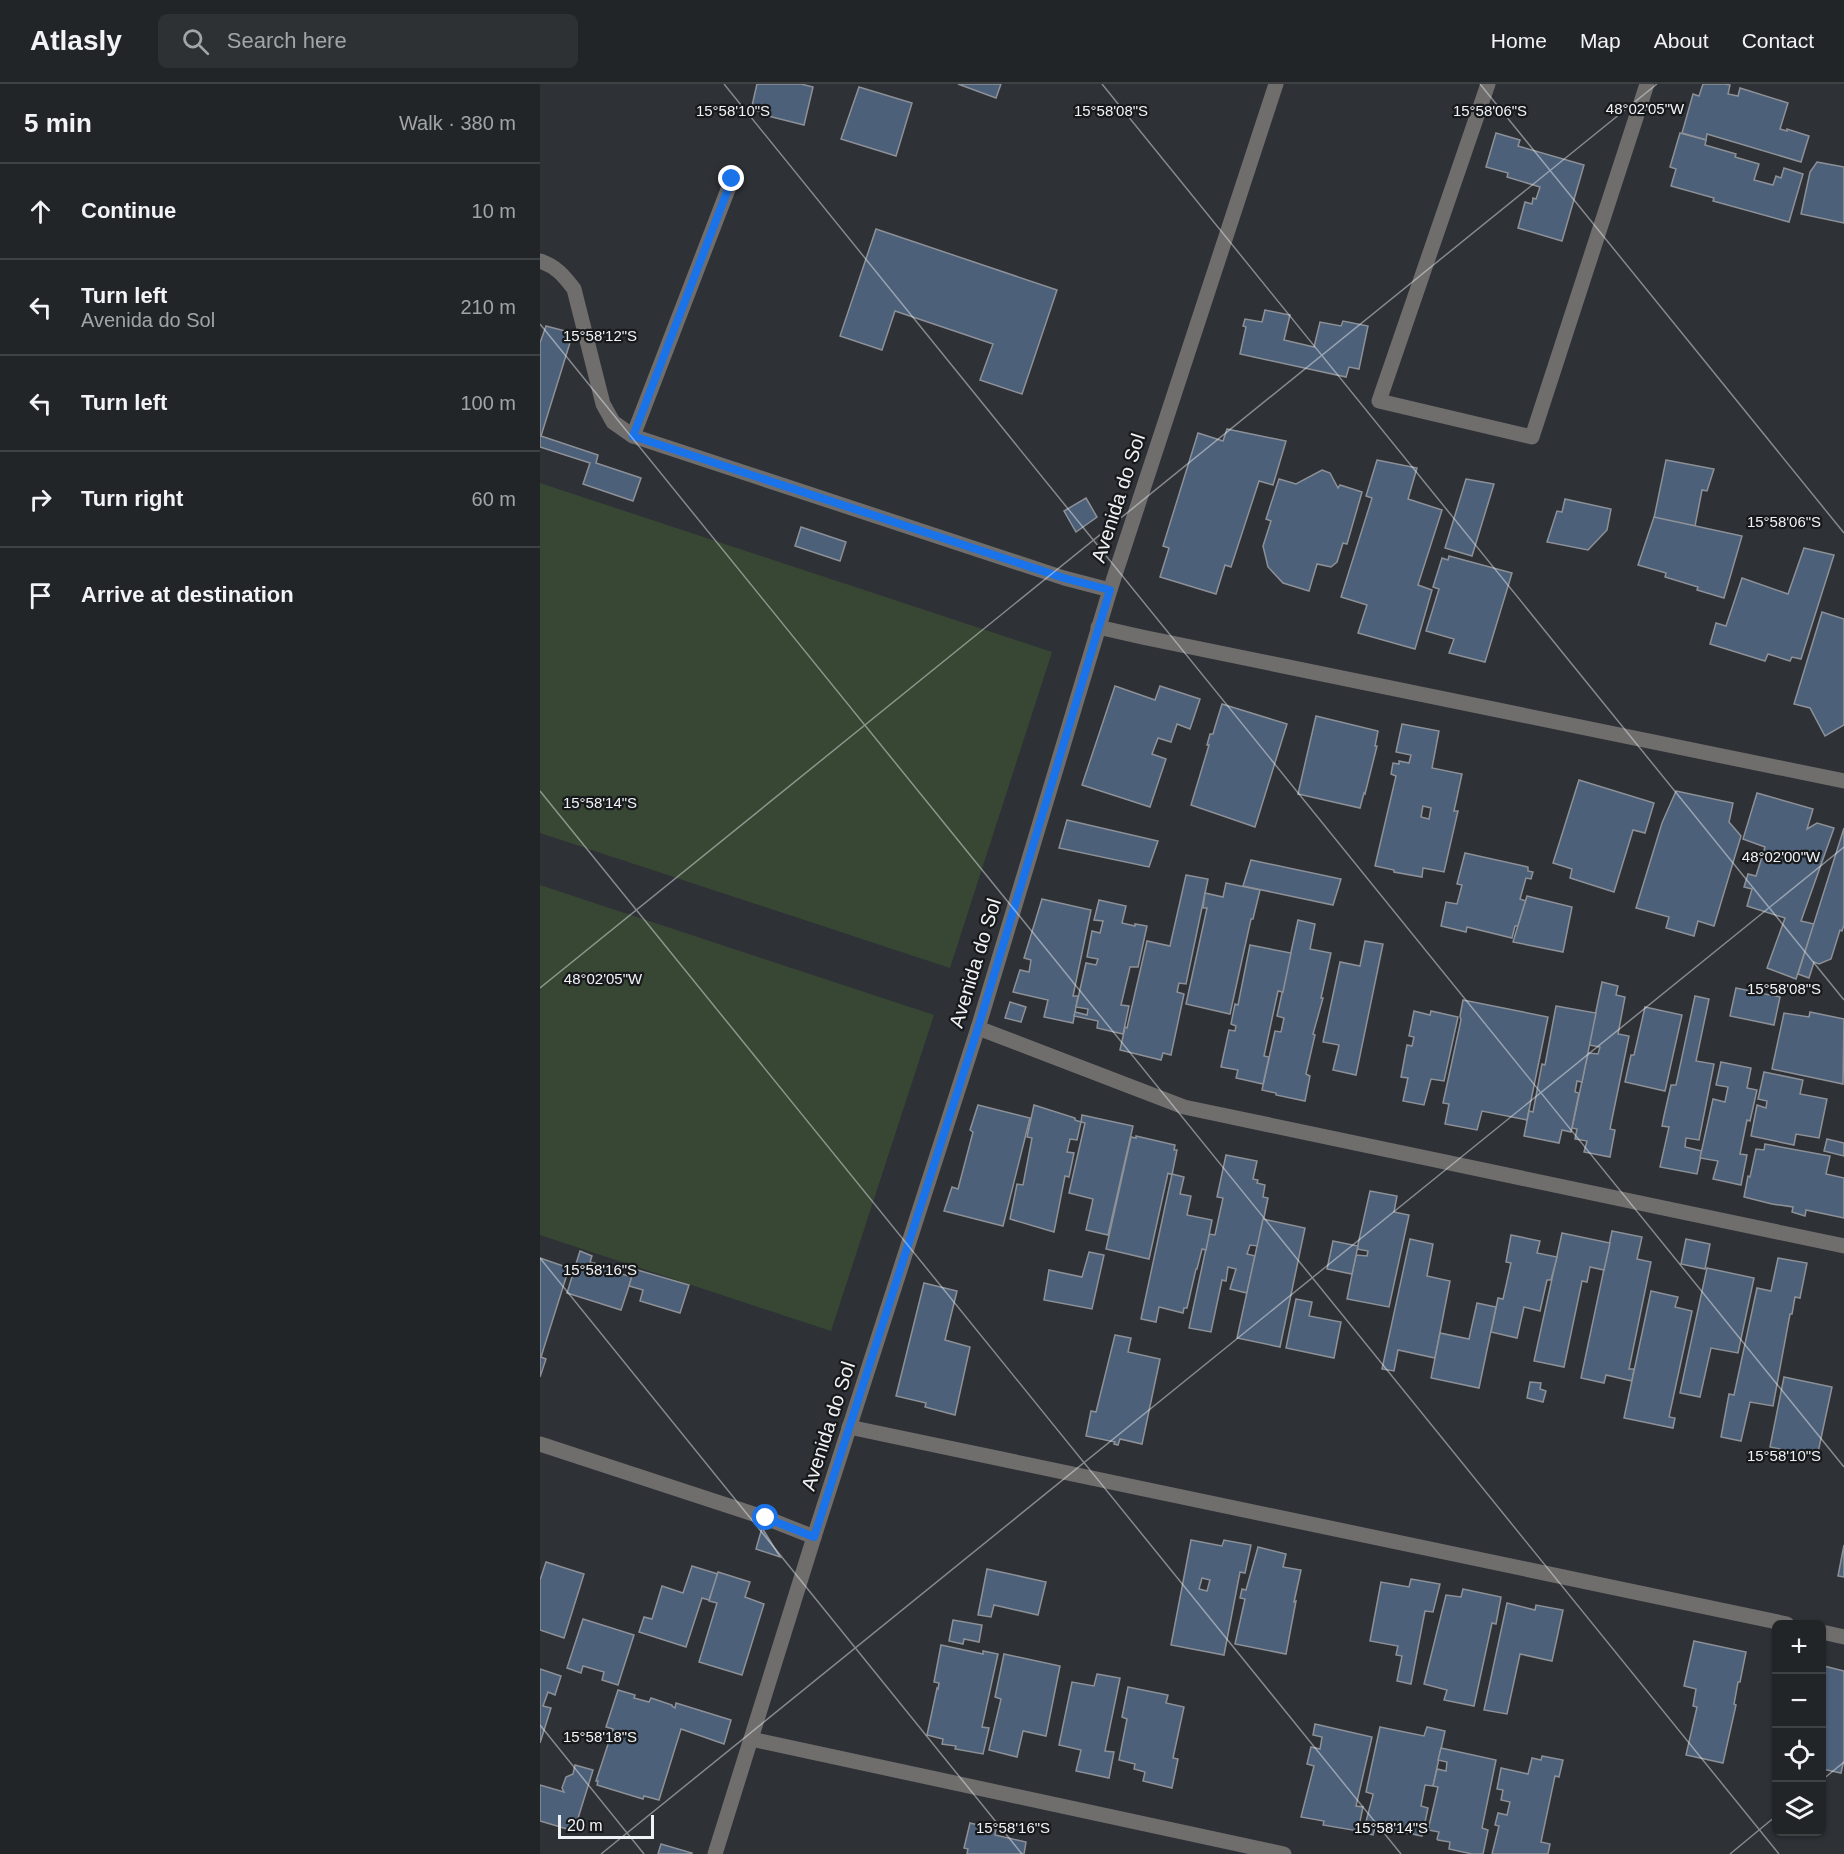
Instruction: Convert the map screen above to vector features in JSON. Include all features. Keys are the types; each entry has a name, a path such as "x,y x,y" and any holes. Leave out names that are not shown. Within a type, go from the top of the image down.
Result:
{"street":[{"name":"Avenida do Sol","path":"715,1854 849,1427 978,1028 1098,627 1276,84"},
{"path":"1488,84 1379,401 1532,437 1647,84"},
{"path":"633,436 732,179"},
{"path":"540,261 549,264 564,275 574,289 603,404 613,422 633,436 1064,578 1110,590"},
{"path":"1098,627 1844,781"},
{"path":"978,1028 1184,1107 1844,1246"},
{"path":"849,1427 1772,1621"},
{"path":"540,1444 766,1518 814,1537"},
{"path":"1826,1633 1844,1637"},
{"path":"751,1739 1284,1854"}],"green space":[{"path":"540,483 1052,652 950,968 540,833"},
{"path":"540,885 934,1015 831,1331 540,1235"}],"building":[{"path":"757,84 801,84 813,87 804,125 751,110"},
{"path":"958,84 1001,84 996,98"},
{"path":"1703,84 1730,85 1728,94 1738,96 1740,88 1788,103 1780,129 1809,136 1801,162 1707,134 1706,140 1682,133 1693,94 1699,96"},
{"path":"859,87 912,103 896,156 841,139"},
{"path":"1496,133 1520,140 1518,146 1584,165 1562,241 1518,228 1525,202 1532,204 1540,187 1507,177 1508,173 1486,167"},
{"path":"1680,133 1706,140 1705,145 1759,164 1754,180 1773,185 1776,176 1781,178 1784,168 1803,174 1789,222 1713,201 1714,198 1671,186 1676,169 1670,167"},
{"path":"1817,162 1844,167 1844,223 1801,214 1810,172"},
{"path":"876,229 1057,290 1022,394 980,380 993,344 895,311 882,350 840,336"},
{"path":"1265,310 1290,315 1284,340 1314,347 1320,322 1341,326 1343,321 1368,326 1359,369 1349,367 1346,377 1240,354 1246,327 1243,326 1245,319 1262,322"},
{"path":"546,326 573,333 541,436 598,455 596,463 641,478 633,501 583,484 590,463 540,447 540,343"},
{"path":"1227,429 1286,441 1273,485 1259,481 1231,567 1225,565 1216,594 1160,577 1169,548 1163,546 1198,433 1223,441"},
{"path":"1377,460 1417,468 1408,499 1442,510 1418,585 1432,590 1415,649 1358,633 1367,605 1341,597 1372,498 1366,496"},
{"path":"1666,460 1714,469 1707,491 1702,490 1695,526 1654,518"},
{"path":"1322,470 1330,473 1338,488 1340,485 1362,492 1347,544 1343,543 1337,562 1331,567 1317,564 1309,591 1283,583 1268,567 1263,546 1271,521 1266,519 1279,479 1296,484"},
{"path":"1466,479 1494,484 1472,556 1445,548"},
{"path":"1086,498 1097,517 1076,532 1064,511"},
{"path":"1565,499 1611,509 1607,530 1588,550 1547,542 1557,511 1562,512"},
{"path":"1654,517 1742,536 1724,598 1665,577 1666,573 1638,565"},
{"path":"801,527 846,542 840,561 795,546"},
{"path":"1804,548 1834,555 1801,659 1792,657 1790,661 1768,654 1765,661 1710,644 1716,623 1726,626 1742,578 1788,594"},
{"path":"1449,556 1512,573 1485,662 1449,653 1454,639 1426,631 1439,589 1433,587 1442,558 1448,560"},
{"path":"1822,612 1844,619 1844,725 1825,736 1810,708 1794,704"},
{"path":"1115,686 1155,700 1160,686 1200,699 1190,729 1177,724 1171,742 1158,738 1152,754 1166,759 1150,807 1082,785"},
{"path":"1222,704 1287,724 1255,827 1191,805 1209,745 1207,745 1210,734 1213,734"},
{"path":"1316,716 1378,731 1375,746 1377,746 1360,808 1298,794"},
{"path":"1402,724 1439,731 1432,768 1462,774 1454,811 1458,811 1444,872 1423,868 1422,877 1375,866 1396,776 1391,774 1393,763 1399,764 1399,761 1409,763 1411,755 1396,752","holes":["1423,806 1431,808 1429,819 1421,817"]},
{"path":"1579,780 1654,803 1645,833 1633,830 1614,892 1570,878 1572,869 1553,863"},
{"path":"1676,791 1733,803 1729,822 1741,836 1714,926 1698,921 1694,936 1666,928 1669,917 1636,908 1662,823"},
{"path":"1757,793 1813,809 1807,829 1817,823 1834,828 1801,921 1814,924 1796,979 1767,968 1785,918 1747,906 1752,889 1744,887 1748,874 1756,876 1765,847 1743,839"},
{"path":"1067,820 1158,841 1149,867 1059,848"},
{"path":"1844,828 1844,925 1842,931 1840,930 1831,959 1819,964 1814,962 1809,978 1798,974"},
{"path":"1465,853 1528,867 1528,871 1533,872 1531,879 1526,878 1520,899 1526,901 1512,938 1467,927 1466,932 1441,926 1446,902 1457,904 1462,885 1457,884"},
{"path":"1251,860 1341,879 1333,905 1243,886"},
{"path":"1186,875 1208,879 1186,984 1179,983 1177,992 1184,994 1171,1055 1163,1053 1161,1060 1120,1050 1147,941 1170,946"},
{"path":"1226,883 1260,890 1253,919 1251,919 1230,1014 1186,1004 1207,908 1203,908 1205,893 1223,897"},
{"path":"1527,896 1572,907 1563,952 1513,942"},
{"path":"1042,899 1091,910 1073,996 1078,996 1073,1023 1044,1017 1048,1000 1013,992 1020,970 1029,972 1031,960 1024,958"},
{"path":"1099,900 1126,906 1122,923 1147,926 1138,967 1130,967 1121,1005 1129,1006 1123,1034 1097,1028 1098,1021 1074,1016 1075,1012 1087,1015 1088,1009 1076,1007 1086,963 1096,965 1098,959 1087,957 1092,931 1100,933 1103,921 1094,920"},
{"path":"1298,920 1315,924 1310,949 1331,953 1321,998 1323,998 1313,1034 1315,1035 1306,1074 1310,1076 1305,1101 1262,1090 1275,1031 1281,1032 1284,1018 1277,1016"},
{"path":"1365,941 1383,944 1356,1075 1333,1070 1339,1045 1323,1042 1340,962 1360,966"},
{"path":"1250,945 1291,953 1283,992 1278,991 1264,1056 1269,1057 1263,1084 1236,1078 1238,1070 1221,1067 1229,1030 1235,1031 1236,1026 1231,1024 1235,1004 1238,1005"},
{"path":"1602,982 1618,986 1616,995 1625,997 1618,1034 1629,1036 1610,1129 1615,1130 1610,1157 1584,1152 1587,1141 1575,1139 1577,1129 1572,1128 1588,1053 1598,1054 1600,1047 1589,1045"},
{"path":"1736,988 1780,997 1774,1025 1730,1016"},
{"path":"1695,996 1709,999 1696,1061 1714,1064 1699,1140 1686,1138 1685,1147 1702,1151 1697,1174 1660,1167 1669,1127 1662,1126 1664,1116 1671,1085 1676,1085"},
{"path":"1463,1000 1548,1017 1527,1120 1482,1111 1477,1130 1445,1124 1449,1104 1443,1103 1461,1020"},
{"path":"1010,1002 1026,1007 1021,1022 1005,1018"},
{"path":"1556,1006 1596,1013 1582,1082 1577,1081 1575,1092 1579,1093 1571,1132 1562,1130 1559,1143 1524,1136 1529,1111 1533,1112 1542,1064 1545,1065"},
{"path":"1645,1007 1682,1015 1665,1091 1625,1082"},
{"path":"1414,1011 1430,1015 1431,1011 1458,1017 1444,1081 1431,1079 1424,1105 1403,1101 1408,1078 1401,1077 1407,1045 1412,1046 1414,1037 1409,1036"},
{"path":"1810,1012 1844,1019 1843,1084 1772,1069 1784,1013 1809,1017"},
{"path":"1721,1062 1751,1068 1747,1088 1757,1090 1750,1121 1747,1120 1740,1154 1747,1155 1741,1185 1713,1179 1718,1161 1700,1158 1713,1099 1725,1102 1728,1087 1716,1085"},
{"path":"1764,1072 1803,1080 1800,1094 1827,1099 1819,1138 1796,1134 1794,1145 1751,1136 1757,1105 1766,1108 1767,1101 1758,1099"},
{"path":"978,1105 1030,1118 1003,1226 944,1211 952,1187 958,1189 973,1132 970,1130"},
{"path":"1034,1105 1081,1122 1077,1140 1070,1139 1067,1152 1074,1153 1069,1177 1065,1176 1054,1232 1010,1219 1017,1184 1023,1185 1032,1138 1027,1137"},
{"path":"1082,1115 1133,1126 1108,1235 1086,1230 1093,1199 1069,1193 1085,1123 1081,1122"},
{"path":"1136,1136 1175,1145 1174,1150 1177,1150 1172,1175 1168,1173 1149,1259 1106,1249 1131,1137 1136,1138"},
{"path":"1827,1139 1844,1143 1844,1156 1824,1151"},
{"path":"1765,1144 1830,1156 1826,1174 1844,1178 1844,1218 1806,1210 1805,1216 1792,1212 1793,1207 1744,1197 1756,1149 1764,1150"},
{"path":"1226,1155 1257,1161 1253,1179 1265,1185 1263,1197 1268,1198 1258,1246 1250,1245 1247,1254 1255,1256 1247,1293 1230,1289 1236,1269 1228,1267 1226,1281 1222,1280 1211,1332 1189,1328 1209,1234 1215,1235 1223,1198 1217,1197"},
{"path":"1172,1174 1184,1177 1180,1194 1191,1196 1187,1215 1212,1220 1206,1250 1202,1249 1187,1308 1184,1308 1183,1313 1159,1307 1156,1322 1141,1319"},
{"path":"1370,1191 1397,1196 1394,1212 1409,1215 1389,1307 1347,1299 1356,1255 1367,1256 1368,1251 1357,1249"},
{"path":"1263,1219 1305,1228 1280,1347 1237,1338"},
{"path":"1612,1231 1642,1237 1637,1259 1651,1262 1629,1369 1634,1369 1632,1381 1606,1375 1604,1383 1581,1378"},
{"path":"1562,1233 1610,1243 1604,1270 1590,1267 1587,1282 1582,1281 1564,1367 1534,1361"},
{"path":"1511,1235 1540,1241 1537,1253 1557,1257 1551,1280 1547,1280 1540,1311 1524,1307 1517,1338 1491,1332 1498,1298 1503,1299 1511,1263 1506,1262"},
{"path":"1410,1239 1433,1244 1427,1276 1450,1281 1435,1358 1398,1350 1394,1371 1382,1369"},
{"path":"1686,1239 1710,1244 1705,1269 1681,1264"},
{"path":"1333,1241 1358,1246 1352,1274 1327,1269"},
{"path":"580,1251 592,1256 590,1262 612,1267 616,1269 615,1272 632,1277 621,1310 567,1293"},
{"path":"1089,1252 1104,1255 1092,1309 1044,1300 1049,1270 1082,1277"},
{"path":"540,1258 569,1268 541,1357 546,1359 540,1377"},
{"path":"1778,1258 1807,1263 1800,1298 1795,1297 1792,1314 1790,1314 1773,1406 1750,1402 1741,1441 1721,1437 1729,1394 1734,1395 1757,1288 1771,1291"},
{"path":"1707,1268 1754,1278 1738,1353 1711,1348 1700,1397 1680,1393"},
{"path":"634,1269 689,1285 680,1313 640,1301 643,1290 629,1286"},
{"path":"924,1283 957,1291 945,1340 970,1347 955,1415 925,1407 926,1403 896,1396"},
{"path":"1651,1291 1678,1297 1675,1307 1692,1311 1669,1417 1675,1418 1673,1428 1624,1418"},
{"path":"1296,1299 1312,1302 1309,1316 1341,1322 1334,1358 1286,1348"},
{"path":"1477,1303 1496,1307 1479,1388 1431,1378 1440,1333 1469,1339"},
{"path":"1115,1335 1131,1338 1128,1352 1160,1359 1142,1444 1120,1439 1118,1445 1114,1444 1115,1442 1086,1436 1091,1411 1096,1412"},
{"path":"1784,1377 1832,1387 1817,1457 1770,1447"},
{"path":"1530,1382 1541,1383 1540,1389 1546,1391 1543,1402 1527,1398"},
{"path":"762,1528 764,1531 780,1557 756,1549"},
{"path":"1191,1540 1222,1546 1224,1540 1251,1545 1245,1573 1240,1572 1224,1655 1171,1645","holes":["1202,1578 1210,1580 1207,1591 1199,1589"]},
{"path":"1844,1545 1844,1577 1838,1576"},
{"path":"1258,1547 1286,1554 1283,1567 1301,1570 1286,1654 1235,1644 1245,1599 1240,1598 1242,1589 1246,1590"},
{"path":"546,1562 584,1574 564,1638 540,1630 540,1580"},
{"path":"692,1566 718,1574 709,1600 702,1598 686,1647 639,1632 644,1617 652,1619 662,1586 683,1593"},
{"path":"987,1569 1046,1582 1038,1615 994,1605 991,1617 978,1615"},
{"path":"718,1572 750,1582 745,1597 764,1604 742,1675 699,1662 717,1603 709,1601"},
{"path":"1411,1579 1440,1584 1433,1612 1425,1611 1411,1684 1397,1681 1402,1656 1396,1655 1398,1646 1370,1641 1381,1582 1409,1587"},
{"path":"1463,1589 1501,1597 1496,1624 1492,1623 1474,1706 1444,1700 1447,1690 1424,1684 1446,1595 1461,1597"},
{"path":"1507,1603 1535,1610 1536,1605 1563,1610 1552,1661 1520,1654 1507,1714 1484,1710"},
{"path":"583,1619 634,1635 618,1685 602,1680 604,1672 583,1666 581,1673 567,1668"},
{"path":"953,1620 982,1625 979,1642 964,1639 963,1644 949,1641"},
{"path":"1694,1641 1746,1652 1723,1763 1686,1755 1697,1707 1693,1706 1696,1689 1684,1686"},
{"path":"941,1645 983,1654 983,1651 998,1654 982,1727 989,1728 983,1754 955,1749 956,1746 942,1744 943,1739 927,1735 939,1683 934,1682"},
{"path":"1004,1654 1060,1666 1046,1736 1023,1731 1017,1757 989,1750 1001,1699 995,1697"},
{"path":"1826,1666 1844,1671 1844,1760 1841,1773 1826,1770"},
{"path":"540,1669 561,1676 555,1695 548,1692 543,1706 551,1708 540,1743"},
{"path":"1097,1674 1120,1678 1105,1751 1114,1752 1109,1778 1076,1771 1081,1750 1059,1745 1072,1682 1094,1686"},
{"path":"1128,1687 1168,1695 1166,1703 1184,1707 1173,1758 1178,1759 1172,1788 1143,1781 1145,1772 1134,1769 1135,1764 1119,1760 1127,1719 1122,1717"},
{"path":"618,1690 649,1702 651,1698 675,1708 676,1703 731,1720 724,1744 681,1729 659,1800 644,1796 643,1799 597,1785 598,1781 596,1781 613,1729 606,1727"},
{"path":"1315,1724 1372,1737 1356,1806 1363,1807 1358,1831 1323,1825 1324,1821 1301,1817 1314,1766 1307,1764 1311,1747 1320,1749 1322,1737 1313,1735"},
{"path":"1380,1727 1424,1736 1427,1727 1445,1731 1433,1786 1425,1785 1421,1806 1428,1808 1422,1836 1375,1828 1373,1835 1363,1833 1373,1795 1366,1792"},
{"path":"1441,1748 1496,1760 1482,1828 1488,1830 1483,1854 1449,1849 1450,1842 1437,1839 1439,1832 1428,1830 1438,1787 1433,1786 1437,1769 1446,1771 1447,1762 1438,1760"},
{"path":"1542,1756 1563,1760 1559,1777 1555,1776 1541,1842 1550,1844 1548,1854 1492,1854 1499,1826 1495,1825 1498,1813 1507,1815 1510,1802 1501,1800 1503,1790 1497,1789 1501,1768 1528,1774 1532,1758 1541,1760"},
{"path":"575,1765 593,1770 574,1831 540,1821 540,1785 564,1792 562,1788 566,1777 573,1774"},
{"path":"970,1823 996,1829 995,1835 1026,1842 1024,1854 967,1854 968,1849 964,1848"},
{"path":"661,1844 692,1853 658,1854"}],"route":[{"path":"732,179 633,436 1064,578 1110,590 978,1028 814,1537 766,1518"}]}
